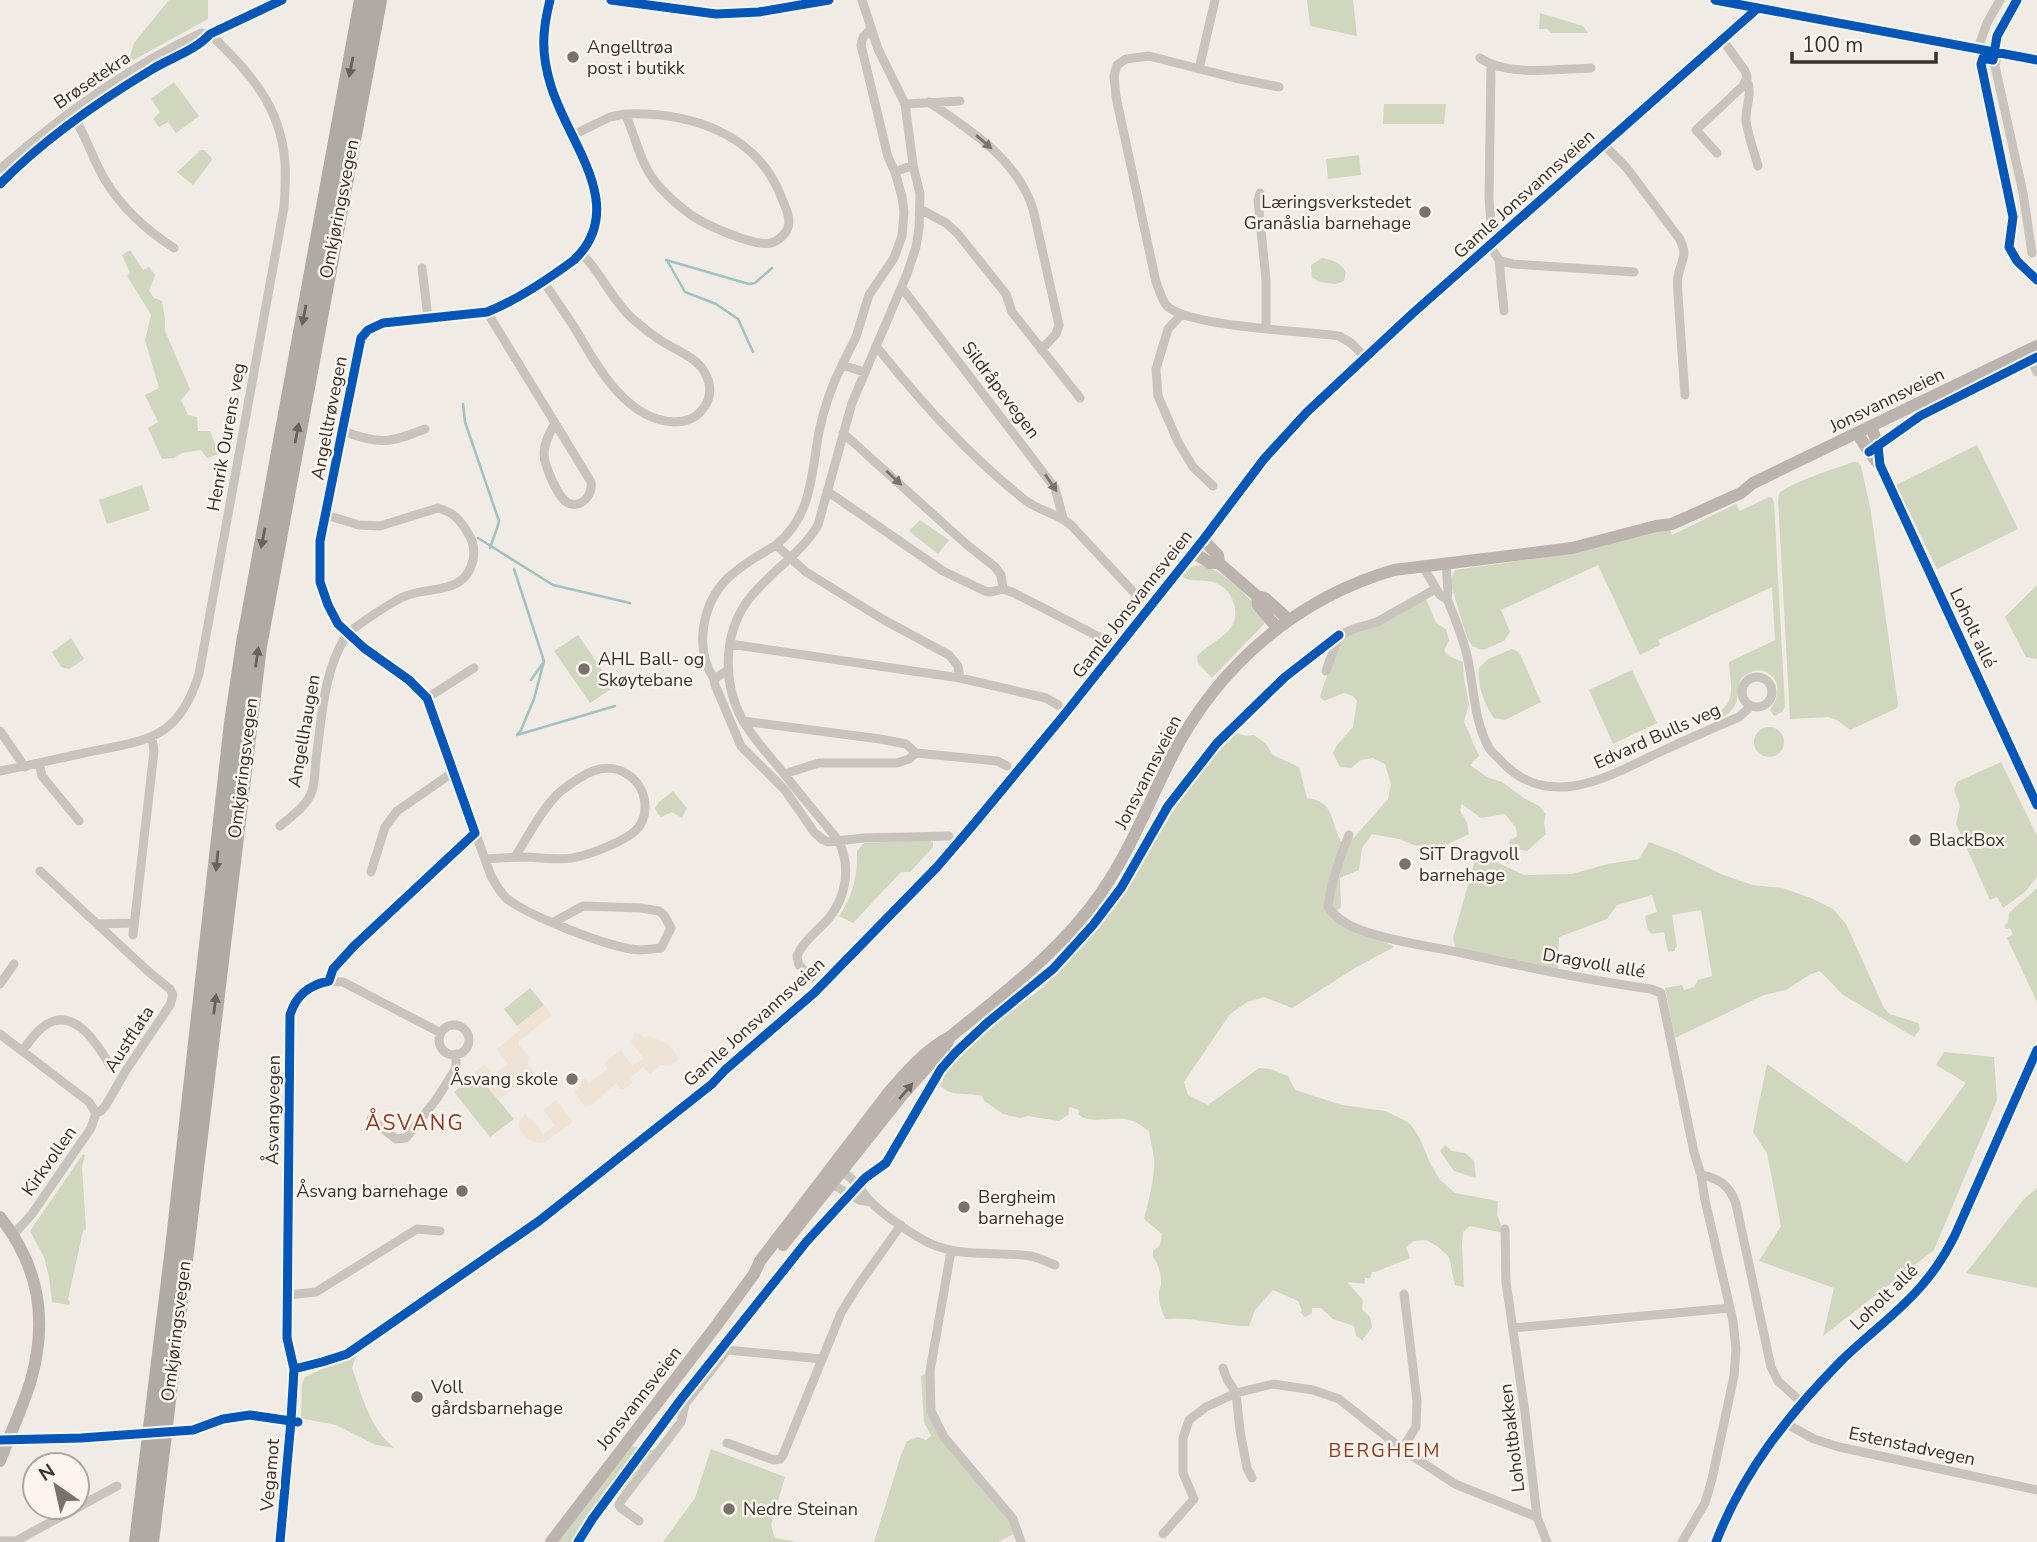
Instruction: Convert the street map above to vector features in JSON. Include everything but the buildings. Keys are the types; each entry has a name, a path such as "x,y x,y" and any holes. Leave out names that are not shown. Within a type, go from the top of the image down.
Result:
{"highway":[{"name":"Omkjøringsvegen","path":"150,1542 156,1450 233,723 244,643 363,0"},
{"name":"Omkjøringsvegen","path":"160,1412 258,646 378,0"},
{"name":"Omkjøringsvegen","path":"138,1542 156,1450"}],"street":[{"name":"Angelltrøvegen","path":"550,0 543,28 545,61 551,88 591,179 597,202 597,217 591,237 581,253 543,281 487,312 383,323 368,330 361,338 320,541 320,582 338,624 409,680 426,698 491,876 504,897 524,910 554,922 611,944 639,950 660,948 671,928 659,911 641,908 583,906 554,922"},
{"path":"611,0 716,14 760,12 830,0"},
{"path":"811,978 799,965 797,956 830,916 843,889 847,870 844,852 743,721 733,698 728,670 733,631 745,605 763,582 807,541 818,524 852,403 902,288 916,247 919,194 905,104 878,49 862,0"},
{"path":"1199,69 1214,0"},
{"path":"1715,0 2037,60"},
{"path":"1978,48 1987,23 2000,0"},
{"name":"Gamle Jonsvannsveien","path":"294,1369 347,1354 540,1221 712,1084 728,1067 789,1016 898,908 973,825 1203,540 1264,459 1307,412 1365,357 1758,8"},
{"path":"871,29 863,37 861,45 887,152 902,197 902,236 894,258 869,295 852,344 826,403 811,488 801,515 789,533 776,545 739,568 722,584 708,612 703,637 706,664 741,746 785,790 818,837 833,841 949,836"},
{"name":"Brøsetekra","path":"0,169 36,138 109,85 182,42 201,33 210,34"},
{"name":"Henrik Ourens veg","path":"0,771 152,738 184,710 199,674 284,207 285,163 280,133 270,106 255,80 210,34"},
{"path":"1722,39 1745,71 1750,89 1747,128 1758,166"},
{"path":"1998,53 1995,66 2024,192 2032,253"},
{"path":"1279,87 1149,56 1126,59 1117,65 1114,76 1116,97 1154,273 1166,305 1181,315 1211,322 1339,336 1365,357"},
{"path":"1480,58 1491,66 1513,69 1591,68"},
{"path":"1491,66 1489,199 1494,242"},
{"path":"1717,153 1696,130 1747,81"},
{"path":"905,104 960,101"},
{"path":"929,102 983,141 1023,186 1032,209 1059,325 1056,334 1041,350"},
{"path":"71,112 83,131 105,179 123,206 147,229 174,248"},
{"path":"573,135 610,117 625,114 661,114 718,130 756,155 767,168 787,212 789,226 782,237 770,243 739,237 713,227 671,199 647,169 625,114"},
{"name":"Gamle Jonsvannsveien","path":"1604,144 1626,167 1684,247 1684,259 1678,278 1678,302 1685,395"},
{"path":"895,172 913,165"},
{"path":"1260,193 1258,200 1266,281 1266,328"},
{"path":"920,209 946,223 958,234 1006,294 1012,312 1080,398"},
{"name":"Gamle Jonsvannsveien","path":"1494,242 1499,260 1504,311"},
{"path":"543,281 604,375 629,402 659,420 682,422 698,415 710,391 703,370 634,320 581,253"},
{"name":"Gamle Jonsvannsveien","path":"1499,260 1513,264 1634,272"},
{"path":"422,268 428,317"},
{"name":"Sildråpevegen","path":"902,288 1055,488 1063,518"},
{"path":"487,312 555,423 591,482 590,494 578,503 569,503 562,499 545,461 544,450 555,423"},
{"path":"1181,315 1168,329 1156,369 1158,396 1178,442 1193,467 1213,486"},
{"name":"Sildråpevegen","path":"876,346 920,400 983,464 1033,506 1063,518 1140,599"},
{"path":"2032,349 2037,373"},
{"name":"Jonsvannsveien","path":"551,1542 754,1274 765,1267 908,1070 1049,954 1086,914 1116,869 1174,753 1194,720 1231,670 1288,619 1358,582 1394,570 1572,548 1656,526 1670,516 1738,486 1753,484 2032,349"},
{"path":"842,365 864,372"},
{"name":"Loholt allé","path":"1871,427 1878,446 1880,465"},
{"name":"Angelltrøvegen","path":"342,431 367,440 394,441 425,429"},
{"path":"843,433 995,567 1001,575 1003,589"},
{"name":"Loholt allé","path":"1858,434 1880,465 2037,805"},
{"path":"827,491 943,571 985,591 1003,589 1109,642"},
{"path":"326,515 359,525 380,526 438,508 448,510 460,520 474,541 473,562 461,581 442,589 404,596 347,633"},
{"name":"Gamle Jonsvannsveien","path":"1203,540 1218,555 1219,563"},
{"path":"776,545 801,569 953,659 958,666 960,678"},
{"name":"Gamle Jonsvannsveien","path":"1193,552 1210,563 1219,563 1288,619"},
{"name":"Edvard Bulls veg","path":"1446,562 1447,599 1465,651 1477,712 1490,749 1511,771 1531,783 1553,788 1584,785 1739,717 1751,706"},
{"name":"Edvard Bulls veg","path":"1423,565 1440,595 1447,599"},
{"path":"1326,671 1339,635 1377,622 1432,591"},
{"name":"Gamle Jonsvannsveien","path":"1257,596 1258,605 1277,628"},
{"name":"Angellhaugen","path":"280,826 300,810 312,791 328,675 347,633"},
{"path":"730,644 960,678 1046,698 1058,705"},
{"path":"426,698 474,668"},
{"path":"714,679 728,670"},
{"path":"743,721 880,739 906,744 916,753 997,761 1007,766"},
{"path":"0,731 25,766"},
{"path":"133,935 154,751 152,738"},
{"path":"784,774 813,764 897,763 916,753"},
{"path":"39,763 42,776 79,821"},
{"path":"485,859 584,856 635,831 644,818 645,799 639,783 628,774 608,769 594,771 582,778 552,800 515,857"},
{"path":"371,872 385,827 397,811 452,773"},
{"name":"Dragvoll allé","path":"1349,835 1337,866 1328,907 1341,921 1358,929 1418,944 1661,993 1730,1308 1736,1349 1734,1376 1707,1498 1682,1542"},
{"name":"Austflata","path":"40,871 170,989 173,995 165,1013 103,1109 96,1113"},
{"name":"Åsvangvegen","path":"294,1369 287,1338 290,1015 299,996 318,983 329,981 333,969 402,902"},
{"path":"98,924 134,923"},
{"path":"0,984 13,964"},
{"path":"329,981 343,982 440,1033"},
{"path":"22,1051 40,1029 52,1021 61,1020 74,1024 87,1033 111,1067"},
{"path":"456,1025 466,1032 467,1045 463,1051 450,1054 440,1046 440,1033 444,1028 456,1025"},
{"path":"0,1034 89,1102 96,1113"},
{"name":"Loholt allé","path":"1716,1542 1735,1497 1762,1453 1785,1423 1841,1360 1921,1287 1940,1262 1955,1235 2037,1050"},
{"path":"370,1119 396,1139 406,1138 438,1097 456,1068 456,1054"},
{"name":"Kirkvollen","path":"13,1234 32,1214 92,1128 96,1113"},
{"path":"834,1175 859,1200 871,1202"},
{"path":"834,1175 865,1193 871,1202 918,1238 951,1251 1032,1256 1055,1265"},
{"path":"1701,1175 1718,1180 1729,1188 1734,1198 1771,1367 1779,1381 1802,1403"},
{"path":"0,1217 13,1234 31,1268 39,1316 37,1353 31,1381 0,1461"},
{"path":"727,1443 774,1460 780,1459 847,1302 901,1225"},
{"path":"288,1296 316,1292 417,1229 440,1231"},
{"name":"Loholtbakken","path":"1506,1229 1506,1282 1537,1517 1547,1542"},
{"path":"951,1251 930,1371 931,1411 944,1437 1013,1519 1021,1542"},
{"path":"1402,1448 1416,1427 1418,1401 1404,1294"},
{"path":"1513,1328 1730,1308"},
{"path":"639,1521 621,1508 621,1501 681,1422 685,1404 727,1350 822,1359"},
{"path":"1223,1368 1236,1392 1240,1431 1247,1468 1252,1478"},
{"name":"Vegamot","path":"279,1542 294,1369"},
{"path":"1163,1534 1194,1500 1183,1473 1182,1438 1189,1420 1206,1407 1236,1392 1273,1384 1313,1390 1339,1399 1402,1448 1455,1484 1537,1517"},
{"name":"Estenstadvegen","path":"1785,1423 1814,1439 1839,1447 2037,1490"},
{"path":"0,1541 16,1541 117,1486"}],"green space":[{"path":"169,0 208,0 208,19 128,63 134,43"},
{"path":"1307,0 1353,0 1357,36 1310,26"},
{"path":"1540,13 1583,26 1588,33 1551,33 1547,29 1539,29"},
{"path":"174,82 199,116 176,133 168,122 159,127 153,119 160,112 151,99"},
{"path":"1384,104 1446,104 1444,124 1383,124"},
{"path":"201,150 212,160 193,185 177,172"},
{"path":"1359,155 1361,175 1328,179 1326,159"},
{"path":"130,250 143,270 149,267 155,275 149,291 154,298 162,301 165,331 190,389 181,400 188,415 197,417 198,431 210,431 219,454 207,458 201,450 162,459 148,428 158,422 145,395 159,388 145,340 151,315 127,276 130,273 122,255"},
{"path":"1322,258 1341,266 1346,272 1344,281 1336,284 1319,282 1312,277 1311,265"},
{"path":"1977,445 2018,529 1937,569 1896,485"},
{"path":"1858,462 1861,466 1871,512 1898,705 1897,708 1850,730 1829,717 1790,719 1778,500 1779,494 1792,485"},
{"path":"142,485 150,510 107,524 99,500"},
{"path":"1769,497 1774,502 1785,707 1774,716 1770,710 1778,688 1774,678 1766,672 1755,671 1743,677 1740,682 1734,708 1717,720 1718,712 1728,703 1730,697 1729,662 1775,640 1772,587 1658,640 1660,645 1640,655 1598,565 1501,610 1510,632 1504,641 1483,650 1472,646 1467,638 1450,581 1455,570 1567,554 1669,527 1672,535 1736,504 1740,511"},
{"path":"920,520 949,540 938,554 909,531"},
{"path":"1198,565 1217,572 1236,586 1265,620 1212,678 1198,663 1197,656 1226,634 1231,628 1235,612 1230,595 1220,585 1181,576 1186,569"},
{"path":"2037,585 2037,659 2026,657 2005,617"},
{"path":"1426,599 1436,623 1446,629 1449,640 1444,651 1463,662 1469,704 1464,722 1479,756 1470,765 1539,806 1546,814 1546,834 1527,851 1509,848 1509,841 1517,836 1516,828 1505,814 1481,818 1462,804 1460,810 1469,834 1440,848 1414,845 1372,834 1362,848 1359,870 1340,878 1341,907 1335,913 1394,947 1292,1008 1264,997 1247,1002 1230,1014 1184,1082 1188,1095 1208,1105 1259,1068 1270,1069 1288,1076 1295,1090 1342,1105 1385,1111 1411,1125 1440,1180 1455,1193 1498,1201 1497,1215 1504,1233 1470,1226 1463,1232 1464,1287 1455,1285 1449,1257 1426,1240 1414,1241 1406,1247 1410,1258 1372,1272 1370,1278 1365,1278 1365,1284 1347,1282 1363,1300 1362,1309 1370,1317 1372,1327 1363,1341 1356,1336 1354,1326 1333,1319 1321,1308 1312,1308 1312,1313 1305,1317 1300,1312 1302,1311 1298,1301 1273,1290 1255,1310 1249,1326 1165,1319 1159,1300 1160,1274 1153,1257 1153,1251 1160,1245 1162,1234 1144,1219 1154,1164 1149,1131 1129,1120 1089,1119 1071,1107 1069,1114 1059,1121 1003,1114 984,1101 982,1096 954,1093 944,1089 940,1085 944,1070 1009,1012 1041,989 1082,947 1126,891 1152,843 1205,764 1237,733 1254,735 1266,744 1273,755 1299,767 1307,798 1316,800 1328,809 1342,843 1351,841 1388,799 1391,784 1385,764 1373,758 1361,760 1351,768 1340,767 1333,753 1353,727 1357,701 1353,696 1344,693 1324,701 1320,697 1322,690 1341,639 1357,631 1378,626"},
{"name":"AHL Ball- og Skøytebane","path":"578,635 614,687 590,703 554,651"},
{"path":"71,638 84,659 69,669 61,667 52,652"},
{"path":"1512,649 1521,656 1541,702 1505,720 1494,718 1487,707 1480,688 1479,668 1488,659"},
{"path":"1632,670 1657,723 1613,744 1589,690"},
{"path":"1769,727 1775,728 1783,736 1783,748 1775,756 1769,757 1763,756 1755,748 1754,742 1755,736 1763,728"},
{"path":"2001,762 2037,836 2037,877 2025,892 2003,908 1997,897 1990,900 1956,824 1960,806 1954,790 1957,782"},
{"path":"673,791 687,808 682,818 672,812 661,817 655,808"},
{"path":"933,842 933,847 910,872 901,872 853,923 839,916 851,893 857,868 857,851 864,843"},
{"path":"1649,842 1721,874 1752,885 1782,888 1833,909 1846,924 1884,1008 1890,1014 1918,1023 1920,1029 1914,1037 1843,995 1820,971 1786,990 1764,995 1675,1038 1665,988 1682,985 1684,990 1694,987 1698,980 1712,976 1701,910 1672,915 1677,947 1675,951 1668,952 1664,932 1652,934 1648,930 1645,916 1657,912 1652,895 1617,905 1607,919 1559,937 1558,969 1456,950 1453,938 1477,853 1524,875 1572,874 1639,859"},
{"path":"2037,888 2037,1002 2007,938 2013,934 2010,928 2004,927 2009,913"},
{"path":"530,988 544,1005 517,1026 504,1009"},
{"path":"1944,1052 1994,1057 1997,1100 1934,1250 1823,1336 1834,1288 1759,1261 1781,1226 1767,1153 1753,1132 1767,1064 1907,1163 1966,1083 1936,1065"},
{"path":"477,1074 514,1119 490,1137 454,1092"},
{"path":"1445,1145 1452,1151 1465,1153 1474,1161 1476,1178 1454,1171 1440,1151"},
{"path":"83,1154 86,1229 83,1231 69,1305 52,1302 44,1257 30,1231"},
{"path":"2037,1188 2037,1288 1966,1273 2024,1199"},
{"path":"357,1353 352,1368 363,1400 379,1432 395,1448 376,1445 336,1425 304,1419 301,1416 302,1384 305,1377"},
{"path":"930,1371 931,1411 944,1437 1013,1519 1017,1532 998,1542 874,1542 907,1441 918,1437 926,1440 931,1436 924,1422 921,1376"},
{"path":"630,1446 656,1450 602,1514 584,1542 559,1542"},
{"path":"711,1449 785,1477 771,1525 775,1538 798,1542 663,1542 695,1498"}],"shaded area":[{"path":"544,1005 552,1015 519,1041 534,1072 498,1100 475,1072 484,1064 493,1075 508,1064 497,1049 520,1030 517,1026"},
{"path":"635,1031 645,1038 649,1036 668,1044 679,1058 672,1065 660,1065 650,1074 643,1067 631,1077 632,1083 624,1089 616,1083 592,1105 585,1107 574,1092 584,1078 589,1083 608,1069 604,1063 621,1050 632,1066 644,1058 631,1042"},
{"path":"556,1100 573,1122 545,1142 528,1139 520,1130 519,1123 525,1113 543,1134 555,1125 543,1110"}],"waterway":[{"path":"666,260 749,284 755,283 772,268"},
{"path":"668,262 685,292 716,304 738,319 753,352"},
{"path":"463,404 465,422 499,521 490,548"},
{"path":"478,538 553,585 630,603"},
{"path":"514,569 544,661 534,699 517,735 615,706"},
{"path":"531,680 543,663"}],"cycle path":[{"path":"0,184 71,122 110,95 190,50 210,34 282,0"},
{"path":"280,1542 294,1369 287,1338 290,1015 304,992 329,981 333,969 354,946 475,833 427,698 409,680 364,648 338,624 320,582 320,541 361,338 368,330 383,323 487,312 521,296 553,275 574,260 590,240 596,218 596,196 590,174 551,86 544,53 545,22 550,0"},
{"path":"611,0 716,14 759,12 829,0"},
{"path":"1715,0 2037,60"},
{"path":"2017,0 1997,36 1993,60 1983,58 1981,64 2013,217 2009,247 2017,261 2037,280"},
{"path":"294,1369 347,1354 539,1221 712,1084 814,993 937,867 973,825 1064,715 1264,459 1307,412 1413,313 1758,8"},
{"path":"1869,452 1920,416 2037,357"},
{"path":"1878,445 1880,465 2037,805"},
{"path":"578,1542 682,1398 807,1241 865,1178 886,1163 941,1069 987,1023 1053,969 1093,925 1121,888 1168,806 1217,743 1285,677 1339,635"},
{"path":"1716,1542 1753,1468 1785,1424 1840,1362 1914,1295 1940,1261 1955,1235 2037,1050"},
{"path":"0,1440 81,1438 193,1430 223,1419 250,1415 298,1422"}],"place":[{"name":"Angelltrøa post i butikk","path":"573,57"},
{"name":"Læringsverkstedet Granåslia barnehage","path":"1425,212"},
{"name":"AHL Ball- og Skøytebane","path":"584,669"},
{"name":"BlackBox","path":"1915,840"},
{"name":"SiT Dragvoll barnehage","path":"1405,864"},
{"name":"Åsvang skole","path":"572,1079"},
{"name":"Åsvang barnehage","path":"462,1191"},
{"name":"Bergheim barnehage","path":"964,1207"},
{"name":"Voll gårdsbarnehage","path":"417,1397"},
{"name":"Nedre Steinan","path":"729,1509"}],"district":[{"name":"ÅSVANG","path":"415,1123"},
{"name":"BERGHEIM","path":"1385,1450"}]}
